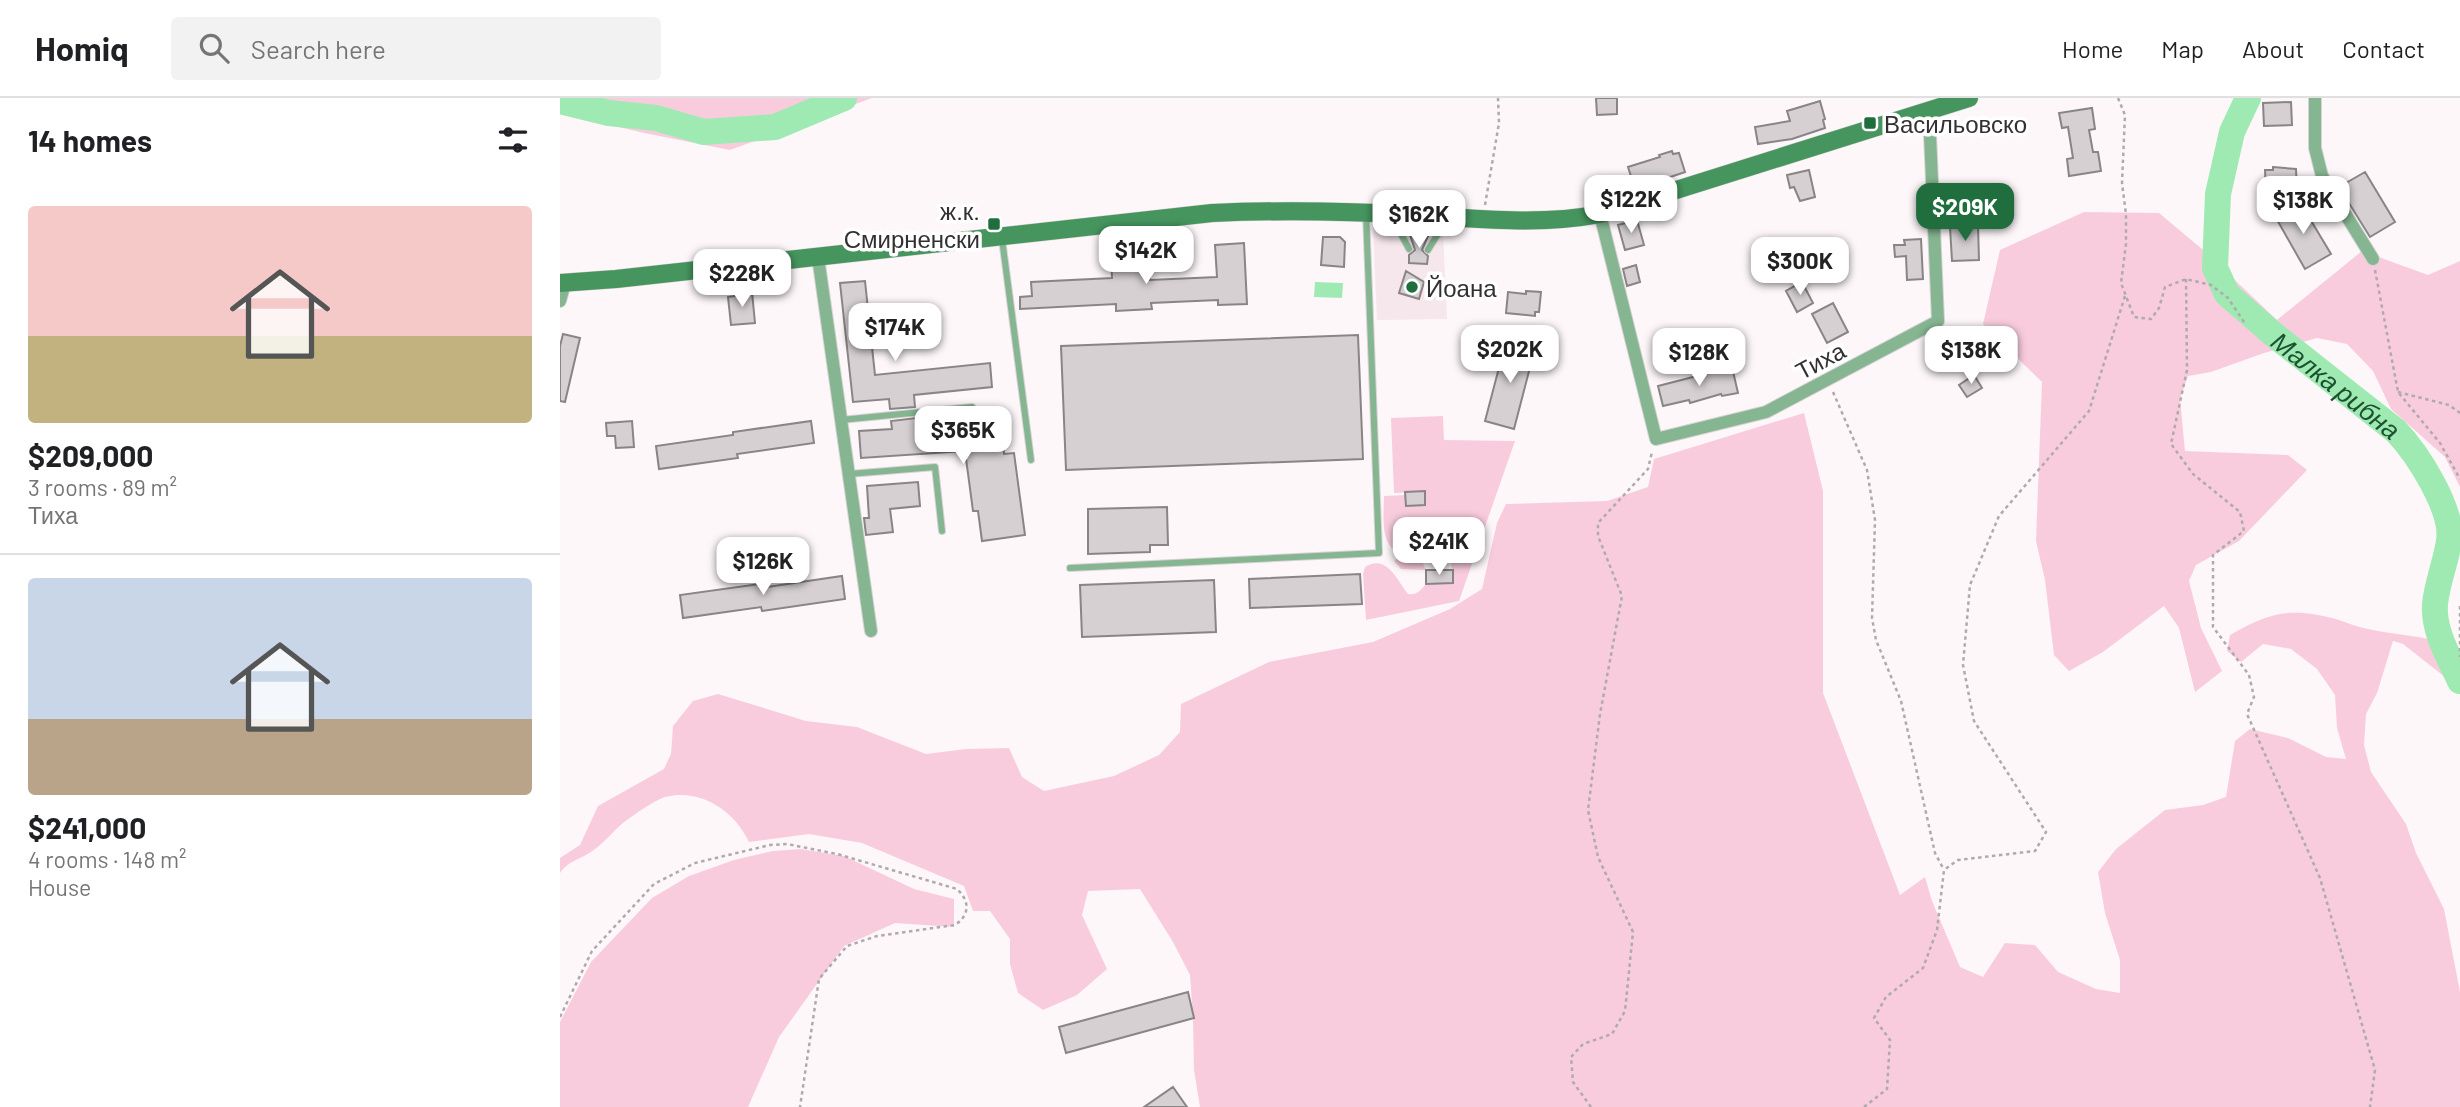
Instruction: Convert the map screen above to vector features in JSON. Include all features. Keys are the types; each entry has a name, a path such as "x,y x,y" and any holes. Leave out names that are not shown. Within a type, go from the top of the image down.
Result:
{"main road":[{"path":"562,289 1212,213 1366,212 1549,221 1600,214 1969,98"}],"street":[{"path":"2315,98 2315,148 2322,176 2372,259"},
{"name":"Тиха","path":"1656,439 1766,412 1938,321 1929,111"},
{"path":"1600,214 1656,439"},
{"path":"818,257 871,631"}],"lane":[{"path":"1070,568 1379,553 1366,212"},
{"path":"1390,214 1409,249"},
{"path":"1428,250 1449,217"},
{"path":"1002,237 1031,460"},
{"path":"841,420 972,407"},
{"path":"849,474 935,467 942,531"}],"path":[{"path":"1483,218 1499,123 1499,98"},
{"path":"2118,98 2126,115 2122,183 2126,244 2121,283 2134,317 2151,319 2159,308 2165,287 2186,279 2211,285 2228,298 2246,325"},
{"path":"2372,259 2398,392 2440,443 2460,479"},
{"path":"2186,279 2187,370 2171,444 2193,474 2240,512 2244,531 2213,555 2213,626 2249,675 2254,696 2247,714 2320,878 2375,1070 2370,1107"},
{"path":"1944,870 1958,860 2035,851 2046,832 1974,721 1963,665 1970,585 1999,516 2089,411 2126,296"},
{"path":"1828,380 1867,470 1875,520 1872,618 1876,640 1900,701 1935,853 1944,870 1937,930 1923,968 1886,997 1874,1018 1891,1040 1887,1089 1864,1107"},
{"path":"2398,392 2449,405 2460,413"},
{"path":"1591,1107 1573,1082 1571,1057 1583,1044 1612,1034 1625,1011 1633,932 1598,857 1588,810 1600,714 1622,596 1598,536 1598,523 1648,468 1656,439"},
{"path":"2460,606 2460,657"},
{"path":"560,1017 592,951 654,884 695,863 770,845 787,844 837,854 957,889 967,903 967,912 963,920 956,925 877,936 847,946 819,979 800,1107"}],"shaded area":[{"path":"560,98 872,98 730,150 560,113"},
{"path":"2084,212 2159,213 2202,249 2277,320 2362,251 2428,275 2460,261 2460,487 2445,457 2391,409 2373,371 2347,344 2317,338 2211,372 2188,376 2180,399 2185,451 2288,455 2307,470 2239,541 2196,565 2189,581 2201,628 2222,671 2195,692 2179,628 2164,606 2103,652 2069,671 2054,655 2045,580 2036,541 2042,382 1983,324 2000,250"},
{"path":"1379,222 1438,225 1443,231 1447,319 1377,320 1373,228"},
{"path":"1315,282 1343,283 1342,298 1314,297"},
{"path":"1804,413 1823,491 1823,693 1900,895 1925,877 1932,901 1960,967 1983,977 2005,943 2035,945 2058,972 2096,989 2120,993 2120,960 2105,913 2098,872 2116,849 2165,810 2203,805 2226,797 2235,741 2250,729 2288,738 2326,757 2346,759 2337,728 2335,695 2317,669 2291,649 2263,644 2241,662 2227,651 2230,635 2267,617 2303,613 2332,618 2363,628 2437,641 2455,685 2403,644 2393,641 2377,693 2366,714 2364,745 2371,772 2406,824 2416,853 2444,909 2460,992 2460,1107 1200,1107 1194,1070 1190,975 1140,889 1088,891 1082,915 1107,969 1077,995 1043,1010 1018,993 1010,964 1010,939 990,911 973,911 964,886 862,843 809,834 749,842 725,811 703,799 678,795 655,801 560,873 560,858 580,845 598,806 664,769 671,754 673,726 693,701 718,694 806,721 857,727 926,754 966,749 1009,748 1022,777 1044,791 1114,776 1159,755 1180,732 1181,704 1269,662 1373,642 1450,609 1482,589 1497,523 1506,504 1607,501 1648,487 1654,459"},
{"path":"1443,416 1444,440 1515,441 1459,601 1366,620 1363,574 1365,567 1372,564 1379,563 1390,570 1408,594 1418,592 1426,584 1453,583 1450,548 1394,550 1387,539 1384,525 1384,496 1405,495 1406,506 1425,505 1425,492 1394,493 1391,418"},
{"path":"1399,557 1417,557 1426,570 1401,569 1394,561"},
{"path":"801,849 844,856 914,889 954,899 954,927 895,923 844,946 779,1037 748,1107 560,1107 560,1022 591,962 652,898 689,876 734,860 773,851"}],"building":[{"path":"1596,98 1617,98 1617,114 1597,115"},
{"path":"1820,101 1825,128 1792,139 1758,144 1755,127 1790,121 1787,111"},
{"path":"2291,102 2292,125 2264,126 2263,103"},
{"path":"2092,108 2095,129 2089,130 2093,152 2098,152 2101,171 2069,176 2067,159 2073,158 2068,127 2062,128 2059,113"},
{"path":"1672,151 1673,154 1679,153 1685,172 1635,189 1628,167"},
{"path":"2273,167 2296,169 2297,193 2266,194 2265,170 2273,170"},
{"path":"1809,170 1815,197 1800,201 1794,187 1790,188 1787,175"},
{"path":"2365,172 2395,222 2370,237 2339,187"},
{"path":"2301,204 2331,254 2305,269 2276,218"},
{"path":"1637,220 1644,245 1625,250 1618,225"},
{"path":"1978,225 1979,260 1952,261 1950,227"},
{"path":"1410,235 1428,236 1422,250 1428,256 1427,264 1409,263 1409,255 1415,250"},
{"path":"1323,237 1340,237 1345,242 1344,267 1321,265"},
{"path":"1921,239 1923,279 1907,280 1906,256 1895,257 1894,245 1905,245 1904,240"},
{"path":"1244,243 1247,304 1218,305 1218,300 1151,303 1152,309 1116,311 1116,304 1020,309 1020,297 1032,296 1031,282 1112,278 1111,257 1149,255 1150,280 1217,277 1215,245"},
{"path":"1636,265 1640,282 1627,286 1623,269"},
{"name":"Йоана","path":"1406,271 1424,282 1419,299 1399,293"},
{"path":"865,281 875,375 990,363 992,387 914,395 915,407 890,409 889,399 853,402 840,283"},
{"path":"1802,282 1813,303 1797,312 1786,291"},
{"path":"1526,291 1541,292 1539,312 1535,312 1535,316 1506,313 1508,292 1526,294"},
{"path":"752,292 755,323 731,325 728,297"},
{"path":"1833,303 1848,332 1827,343 1812,314"},
{"path":"563,334 580,338 565,402 560,401 560,346"},
{"path":"1358,335 1363,459 1066,470 1061,346"},
{"path":"1506,341 1535,348 1514,429 1485,421"},
{"path":"1732,367 1738,393 1663,406 1658,386"},
{"path":"1974,375 1982,388 1967,397 1959,385"},
{"path":"916,418 917,427 1002,422 1004,454 1014,453 1025,535 982,541 978,511 973,511 965,451 861,458 859,431 892,429 891,421"},
{"path":"632,421 634,447 616,448 615,436 607,436 606,423"},
{"path":"811,421 814,443 737,454 738,458 659,469 656,446"},
{"path":"918,482 920,506 890,509 893,532 866,535 864,518 869,518 867,486"},
{"path":"1425,491 1425,505 1406,506 1405,492"},
{"path":"1167,507 1168,545 1150,545 1150,552 1088,554 1088,509"},
{"path":"1426,570 1453,570 1453,583 1426,584"},
{"path":"1360,574 1362,604 1250,608 1249,579"},
{"path":"842,576 845,599 762,611 761,607 683,618 680,595 759,584 760,588"},
{"path":"1214,580 1216,632 1082,637 1080,585"},
{"path":"1188,992 1194,1018 1066,1053 1059,1027"},
{"path":"1173,1087 1187,1107 1144,1107"}],"waterway":[{"path":"560,101 609,113 656,118 704,132 775,127 844,98"},
{"name":"Малка рибна","path":"2248,98 2232,132 2218,194 2215,268 2227,294 2273,334 2396,431 2423,467 2440,498 2449,528 2435,614 2443,644 2460,681"}],"place":[{"name":"Васильовско","path":"1870,123"},
{"name":"ж.к. Смирненски","path":"994,224"},
{"name":"Йоана","path":"1412,287"}]}
